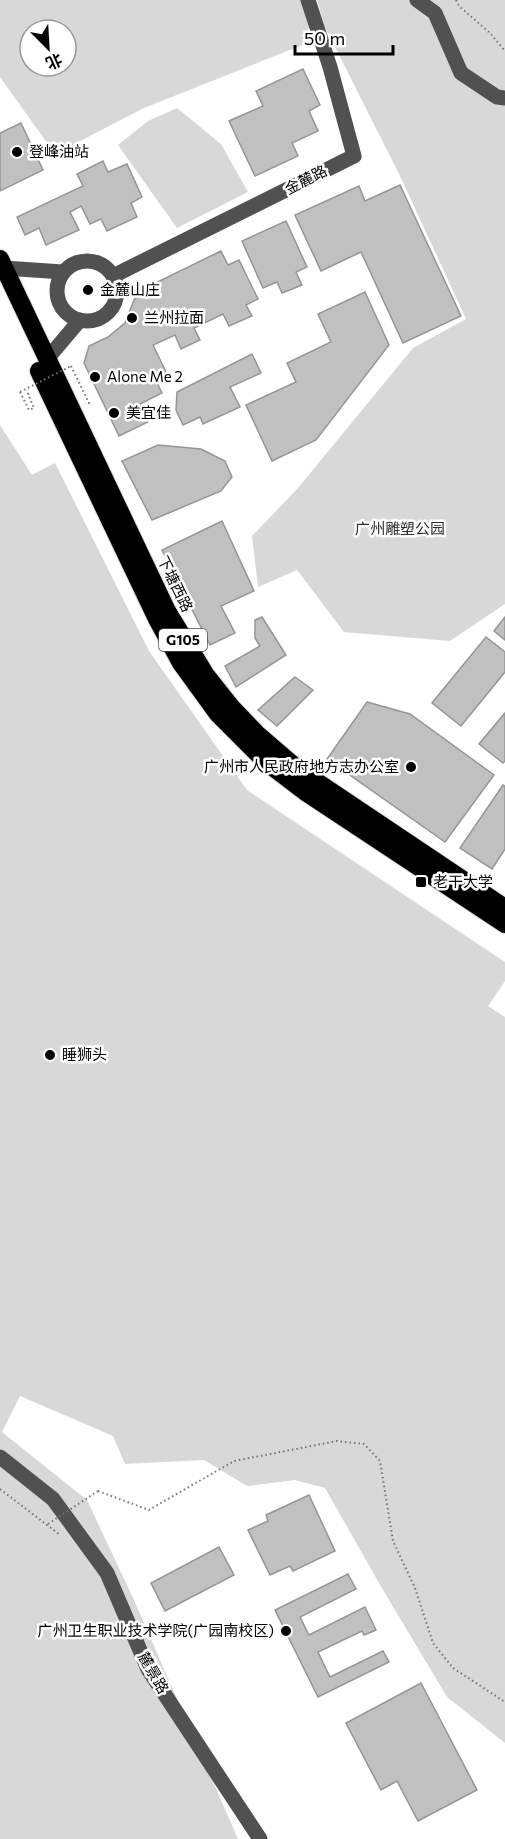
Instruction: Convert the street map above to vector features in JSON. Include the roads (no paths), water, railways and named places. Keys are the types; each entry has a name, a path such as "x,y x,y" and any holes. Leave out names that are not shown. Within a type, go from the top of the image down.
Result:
{"highway":[{"name":"下塘西路","path":"2,263 167,611 195,660 217,691 251,729 293,765 505,908"},
{"name":"下塘西路","path":"0,288 144,594 181,663 204,696 231,728 282,774 337,814 505,924"}],"street":[{"name":"金麓路","path":"113,276 354,156 330,67 308,0"},
{"path":"417,0 435,14 461,73 497,97 505,98"},
{"path":"80,261 99,263 107,268 113,276 117,295 108,312 90,321 70,316 58,301 58,281 63,272 80,261"},
{"path":"2,263 63,272"},
{"path":"47,359 80,320"},
{"name":"麓景路","path":"0,1457 53,1498 107,1573 148,1668 260,1839"}],"place":[{"name":"登峰油站","path":"17,152"},
{"name":"金麓山庄","path":"88,290"},
{"name":"兰州拉面","path":"132,318"},
{"name":"Alone Me 2","path":"95,377"},
{"name":"美宜佳","path":"114,413"},
{"name":"广州市人民政府地方志办公室","path":"411,767"},
{"name":"老干大学","path":"421,882"},
{"name":"睡狮头","path":"50,1055"},
{"name":"广州卫生职业技术学院(广园南校区)","path":"286,1631"}],"park label":[{"name":"广州雕塑公园","path":"400,529"}]}
